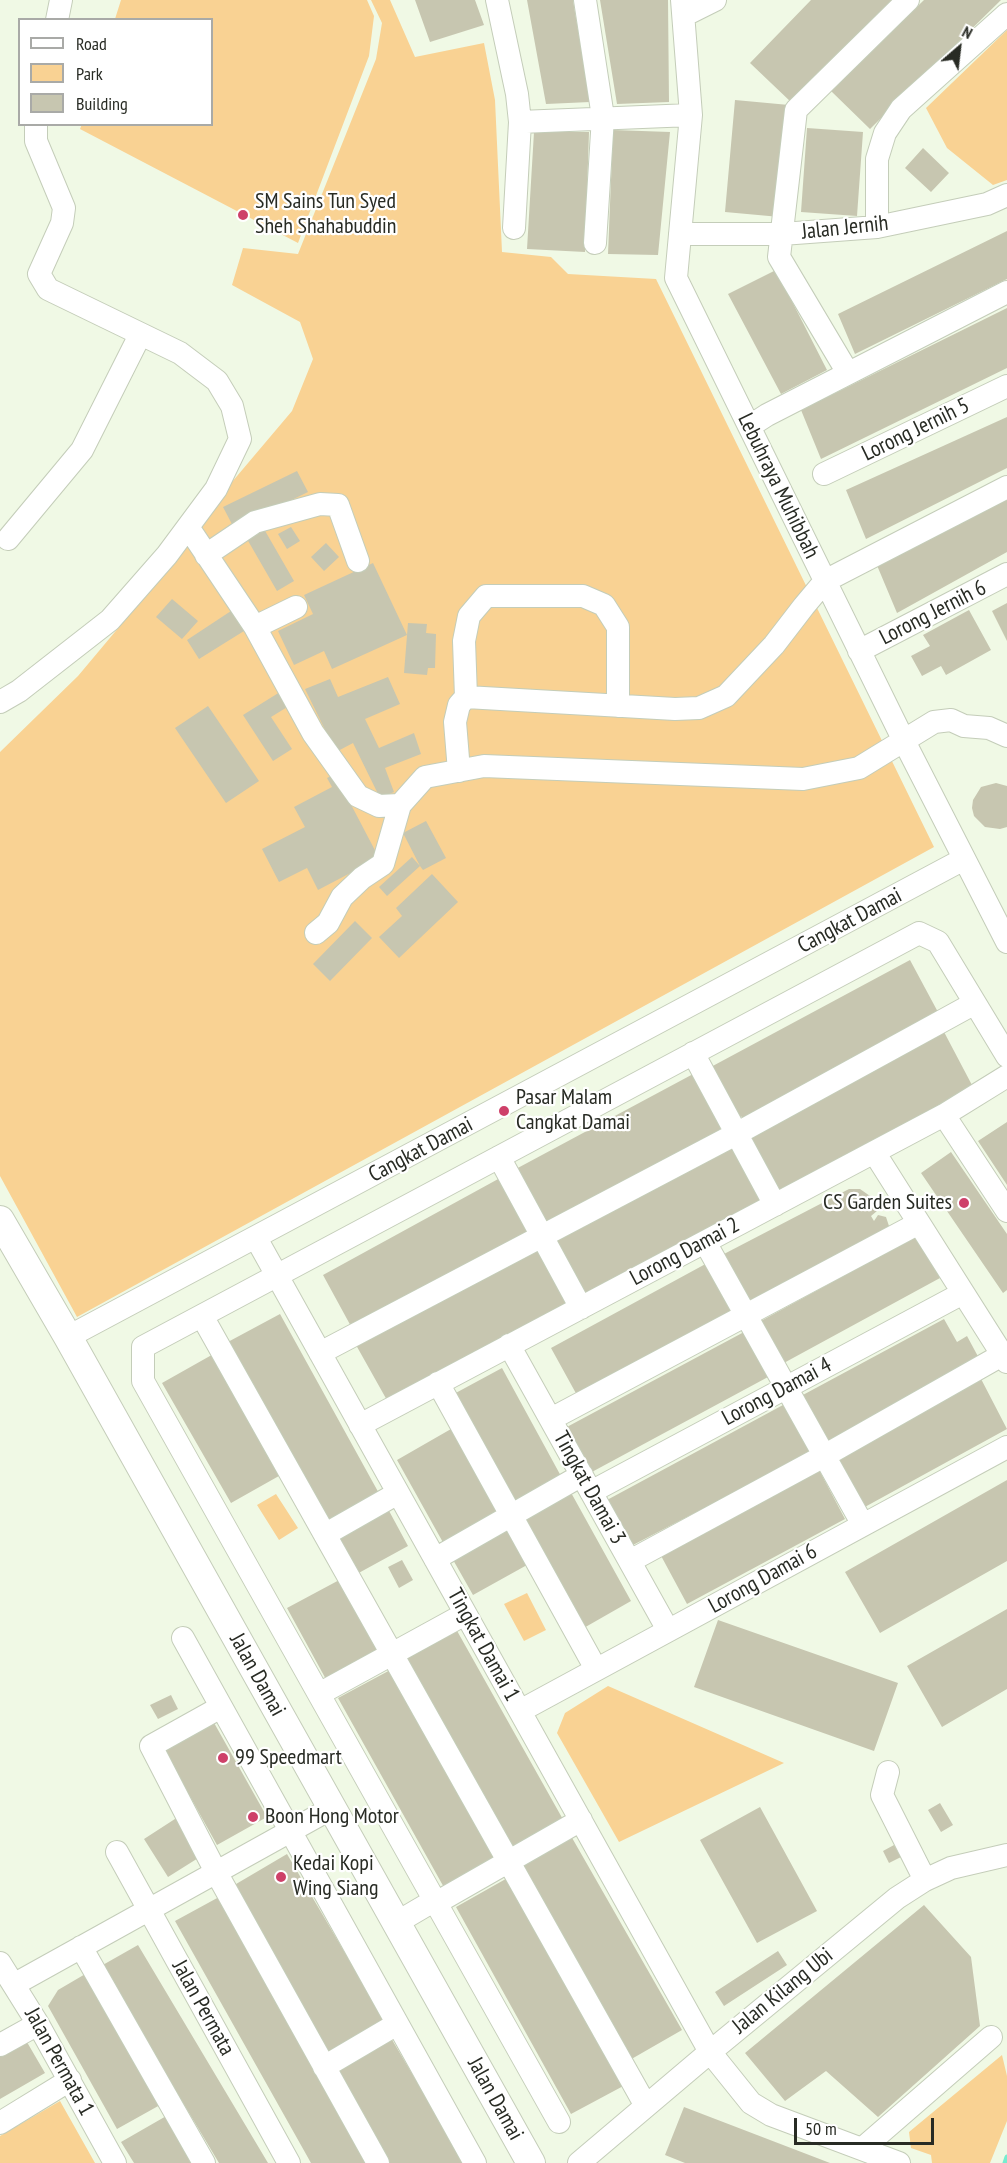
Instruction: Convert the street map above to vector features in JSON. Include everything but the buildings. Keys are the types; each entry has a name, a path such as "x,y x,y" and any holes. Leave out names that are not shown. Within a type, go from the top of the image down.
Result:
{"main road":[{"name":"Jalan Damai","path":"0,1220 68,1337 531,2163"}],"street":[{"path":"57,18 61,0"},
{"path":"498,0 517,94 519,122 514,228"},
{"path":"585,0 603,117 595,243"},
{"path":"683,8 715,0"},
{"path":"848,373 779,257 796,110 908,0"},
{"name":"Lebuhraya Muhibbah","path":"683,8 691,115 676,278 859,651 1007,942"},
{"path":"877,227 877,159 885,133 901,109 1007,14"},
{"path":"519,122 691,115"},
{"path":"0,702 19,691 110,620 167,555 216,489 240,439 232,406 217,381 180,353 48,289 39,274 62,223 64,208 36,141 36,126"},
{"name":"Jalan Jernih","path":"680,234 782,234 877,227 987,204 1007,195"},
{"path":"750,426 767,415 1007,292"},
{"path":"8,538 82,450 140,335"},
{"name":"Lorong Jernih 5","path":"824,474 1007,386"},
{"path":"466,697 675,709 699,708 726,696 774,645 825,581 1007,487"},
{"path":"206,555 255,522 320,504 338,505 358,561"},
{"path":"188,527 255,627 313,734 358,796 379,806 400,805"},
{"name":"Lorong Jernih 6","path":"859,651 1007,574"},
{"path":"459,771 455,723 459,705 466,697 464,641 469,616 486,596 583,596 604,605 618,627 618,706"},
{"path":"255,627 296,607"},
{"path":"316,933 328,923 342,897 362,878 383,864 400,805 425,777 484,766 803,779 859,768 934,722 951,720 964,726 989,728 1007,736"},
{"name":"Cangkat Damai","path":"68,1337 964,859"},
{"name":"Cangkat Damai","path":"143,1347 919,933 938,942 975,1003"},
{"path":"320,1353 736,1134 975,1003 1007,1056"},
{"path":"693,1053 775,1204"},
{"name":"Lorong Damai 2","path":"360,1425 944,1115 1007,1076"},
{"path":"944,1115 1007,1211"},
{"path":"630,1562 1005,1359 874,1152"},
{"path":"499,1157 581,1308"},
{"path":"550,1419 919,1223"},
{"name":"Tingkat Damai 1","path":"256,1238 710,2052 751,2103 771,2115 899,2163"},
{"path":"705,1242 863,1525"},
{"name":"Lorong Damai 4","path":"435,1559 511,1516 786,1388 963,1293"},
{"path":"202,1316 646,2106"},
{"name":"Tingkat Damai 3","path":"509,1345 668,1630"},
{"name":"Jalan Damai","path":"143,1347 143,1381 559,2122"},
{"path":"438,1383 596,1669"},
{"name":"Lorong Damai 6","path":"520,1711 1007,1447"},
{"path":"326,1534 398,1492"},
{"path":"319,1694 465,1614"},
{"path":"183,1638 475,2163"},
{"path":"220,1707 151,1746 216,1872 378,2163"},
{"path":"888,1772 882,1795 925,1880"},
{"path":"15,1984 332,1808"},
{"path":"396,1923 581,1820"},
{"name":"Jalan Permata","path":"117,1852 289,2163"},
{"name":"Jalan Kilang Ubi","path":"579,2163 897,1898 925,1880 951,1868 1007,1855"},
{"path":"81,1947 204,2163"},
{"name":"Jalan Permata 1","path":"0,1963 15,1984 115,2163"},
{"path":"0,2045 38,2024"},
{"path":"324,2067 398,2024"},
{"path":"863,2148 991,2037"},
{"path":"0,2123 70,2080"}],"green space":[{"path":"121,0 367,0 374,16 369,56 298,243 80,129 81,126 213,126 213,18 115,18"},
{"path":"371,0 390,0 415,57 484,43 495,100 502,252 551,257 568,274 656,279 934,847 77,1317 0,1176 0,752 78,676 135,608 210,508 292,411 313,359 300,322 232,285 243,248 298,254 376,59 382,23"},
{"path":"1007,30 1007,180 993,185 947,148 926,108"},
{"path":"276,1494 298,1528 279,1540 257,1505"},
{"path":"527,1593 546,1630 524,1641 504,1604"},
{"path":"608,1686 784,1763 619,1842 557,1733 565,1713"},
{"path":"1002,2055 1007,2076 1007,2121 990,2163 932,2163 931,2155 911,2148 909,2132"},
{"path":"60,2101 95,2163 0,2163 0,2136"}],"waterway":[{"path":"1005,2163 1007,2157"}],"place":[{"name":"SM Sains Tun Syed Sheh Shahabuddin","path":"243,215"},
{"name":"Pasar Malam Cangkat Damai","path":"504,1111"},
{"name":"CS Garden Suites","path":"964,1203"},
{"name":"99 Speedmart","path":"223,1758"},
{"name":"Boon Hong Motor","path":"253,1817"},
{"name":"Kedai Kopi Wing Siang","path":"281,1877"}]}
